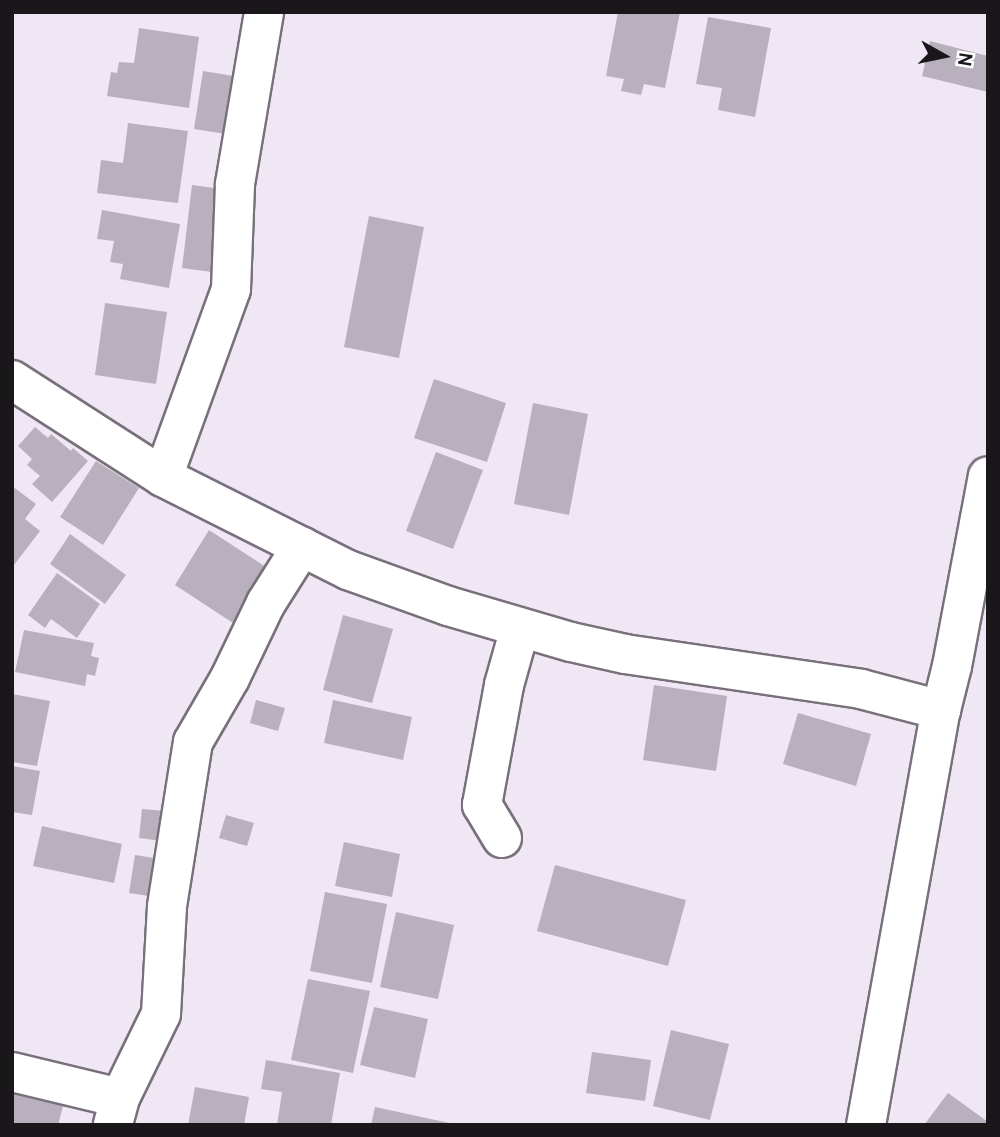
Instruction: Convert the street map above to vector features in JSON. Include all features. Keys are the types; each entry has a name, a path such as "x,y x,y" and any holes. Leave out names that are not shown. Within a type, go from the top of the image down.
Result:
{"street":[{"path":"163,477 231,289 234,184 264,12"},
{"path":"12,380 163,477 348,570 448,606 520,628 625,654 861,689 941,710"},
{"path":"866,1125 941,710 952,666 988,476"},
{"path":"12,1072 117,1111 161,1014 167,906 193,742 230,678 266,603 302,546"},
{"path":"502,838 482,805 505,685 520,628"}],"building":[{"path":"618,12 680,12 665,88 644,84 641,95 621,91 624,79 606,76"},
{"path":"708,17 771,28 755,117 718,110 722,88 696,84"},
{"path":"139,28 199,37 189,108 107,96 111,72 117,73 119,62 134,63"},
{"path":"930,41 988,56 988,92 922,76"},
{"path":"203,71 240,77 232,135 194,129"},
{"path":"128,123 188,131 178,203 97,193 101,160 123,163"},
{"path":"192,185 229,190 219,273 182,268"},
{"path":"102,210 180,224 169,288 120,279 123,264 110,262 114,241 97,239"},
{"path":"369,216 424,227 399,358 344,347"},
{"path":"105,303 167,312 156,384 95,375"},
{"path":"434,379 506,403 487,462 414,438"},
{"path":"533,403 588,414 569,515 514,504"},
{"path":"35,427 48,438 51,434 71,451 73,448 88,461 52,502 32,484 40,476 27,465 32,459 18,446"},
{"path":"436,452 483,470 453,549 406,531"},
{"path":"96,461 139,488 103,545 60,517"},
{"path":"12,486 36,504 25,519 40,531 14,565"},
{"path":"209,530 269,569 233,623 175,585"},
{"path":"70,534 126,575 105,604 50,564"},
{"path":"57,573 100,604 77,638 51,619 45,628 28,615"},
{"path":"343,615 393,629 372,703 323,690"},
{"path":"24,630 94,643 91,656 99,658 95,676 87,674 85,686 15,672"},
{"path":"654,685 727,696 716,771 643,760"},
{"path":"12,694 50,701 37,766 12,762"},
{"path":"256,700 285,708 278,731 250,723"},
{"path":"333,700 412,717 403,760 324,743"},
{"path":"798,713 871,734 856,786 783,764"},
{"path":"12,766 40,771 32,815 12,812"},
{"path":"142,809 166,811 162,841 139,838"},
{"path":"226,815 254,823 247,846 219,838"},
{"path":"42,826 122,844 114,883 33,866"},
{"path":"344,842 400,854 392,897 335,886"},
{"path":"135,855 160,859 155,897 129,893"},
{"path":"555,865 686,900 668,966 537,931"},
{"path":"325,892 387,904 372,983 310,971"},
{"path":"396,912 454,925 438,999 380,987"},
{"path":"308,979 370,991 353,1073 291,1060"},
{"path":"374,1007 428,1019 415,1078 360,1065"},
{"path":"671,1030 729,1044 710,1120 653,1106"},
{"path":"592,1052 651,1060 645,1101 586,1093"},
{"path":"266,1060 340,1073 331,1125 277,1125 282,1092 261,1089"},
{"path":"195,1087 249,1097 244,1125 188,1125"},
{"path":"948,1093 988,1122 987,1125 924,1125"},
{"path":"12,1094 63,1106 58,1125 12,1125"},
{"path":"375,1107 454,1124 454,1125 371,1125"}]}
